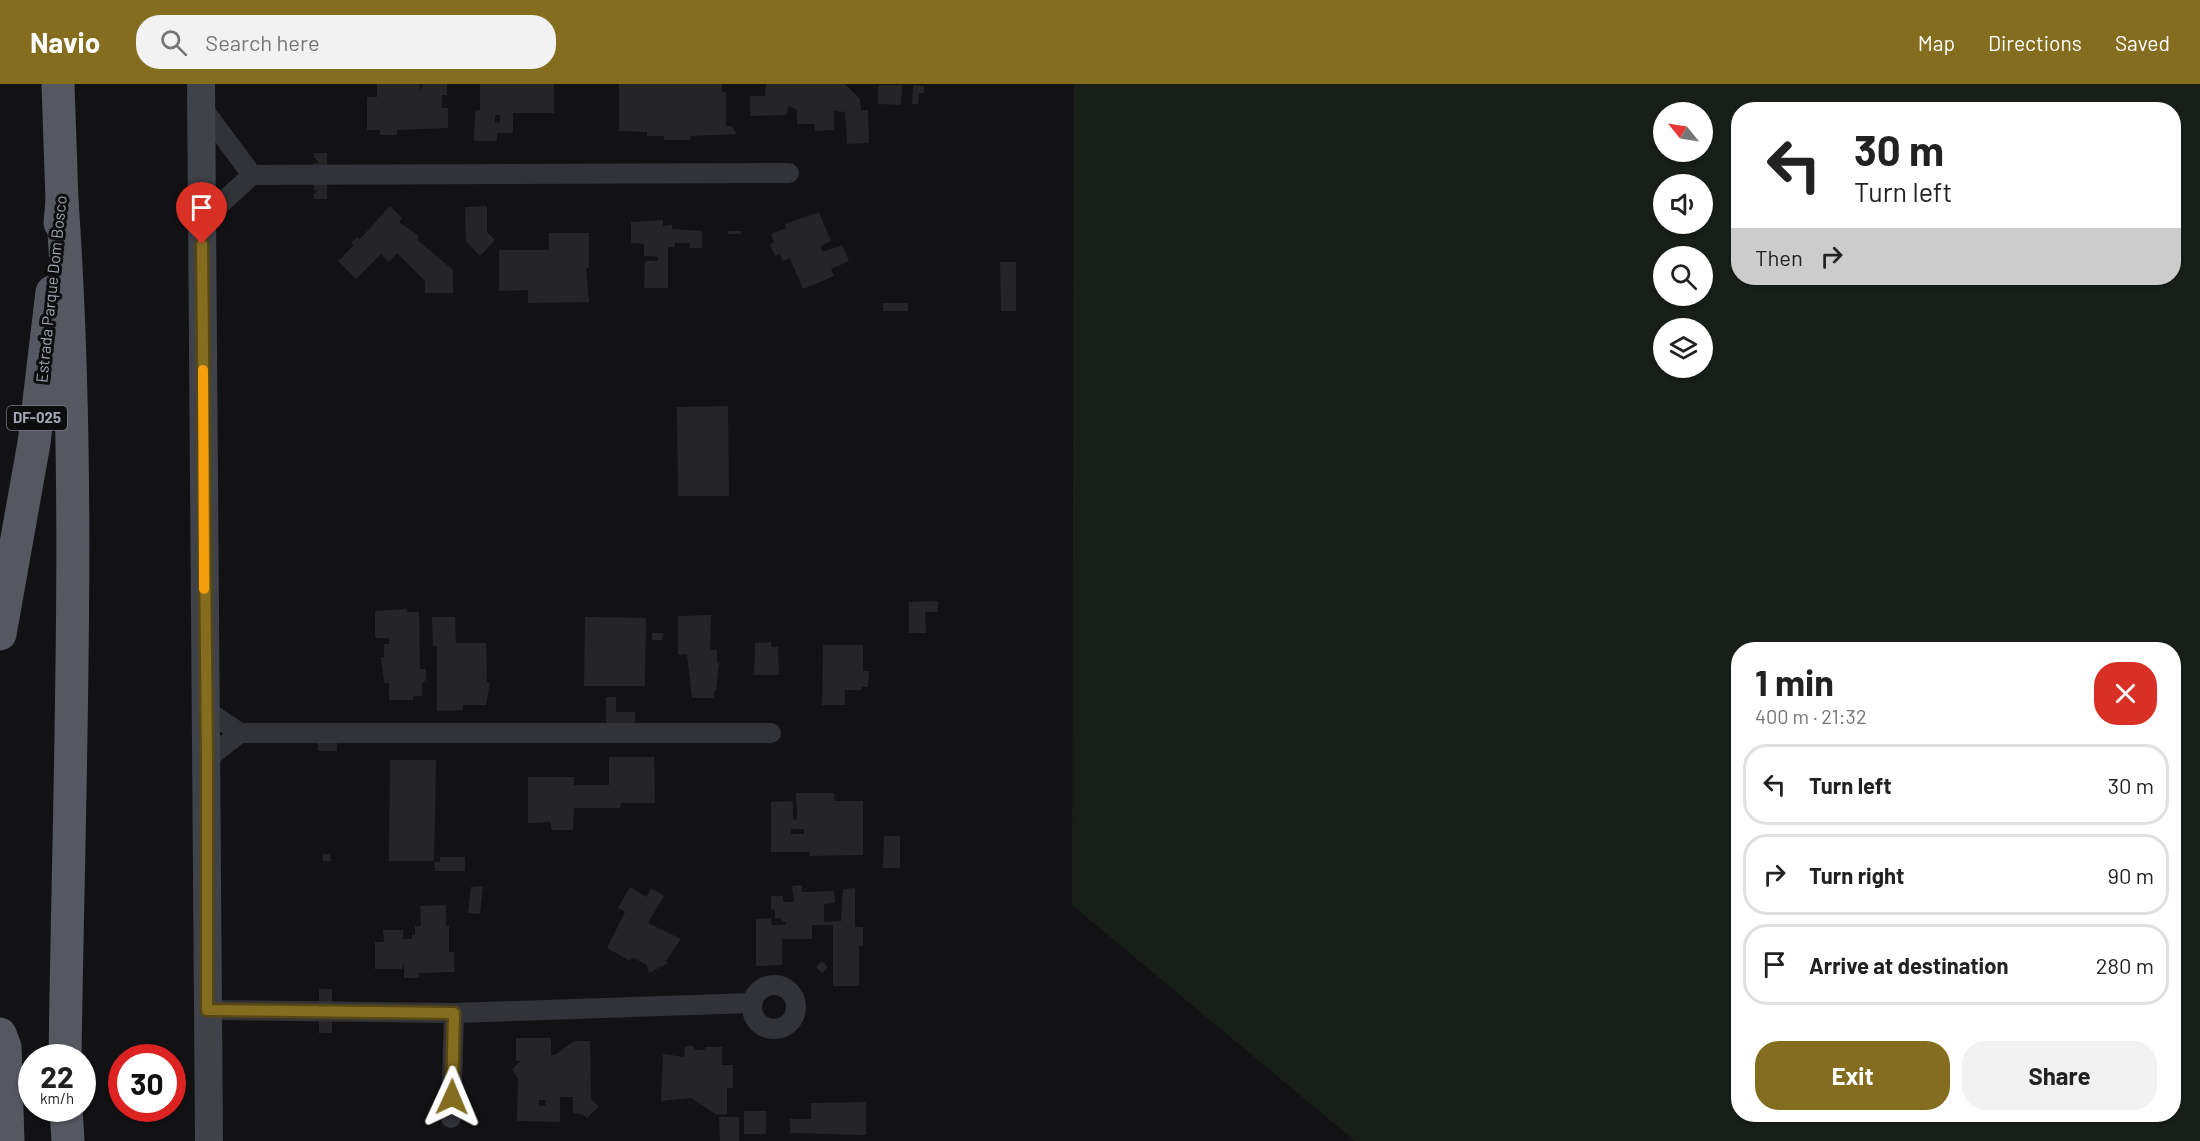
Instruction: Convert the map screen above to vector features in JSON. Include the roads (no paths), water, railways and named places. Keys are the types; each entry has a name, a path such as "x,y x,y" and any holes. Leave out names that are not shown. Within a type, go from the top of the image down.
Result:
{"highway":[{"name":"Estrada Parque Dom Bosco","path":"0,634 34,443 62,201 58,84"},
{"path":"62,201 69,304 72,534 65,1044"},
{"path":"0,1034 5,1047 8,1141"},
{"path":"67,1122 68,1141"}],"main road":[{"path":"201,95 209,1141"}],"street":[{"path":"201,95 252,175"},
{"path":"202,221 252,175 789,172"},
{"path":"206,710 240,733 771,733"},
{"path":"207,759 240,733"},
{"path":"207,1010 454,1013 752,1003"},
{"path":"451,1118 454,1013"}]}
